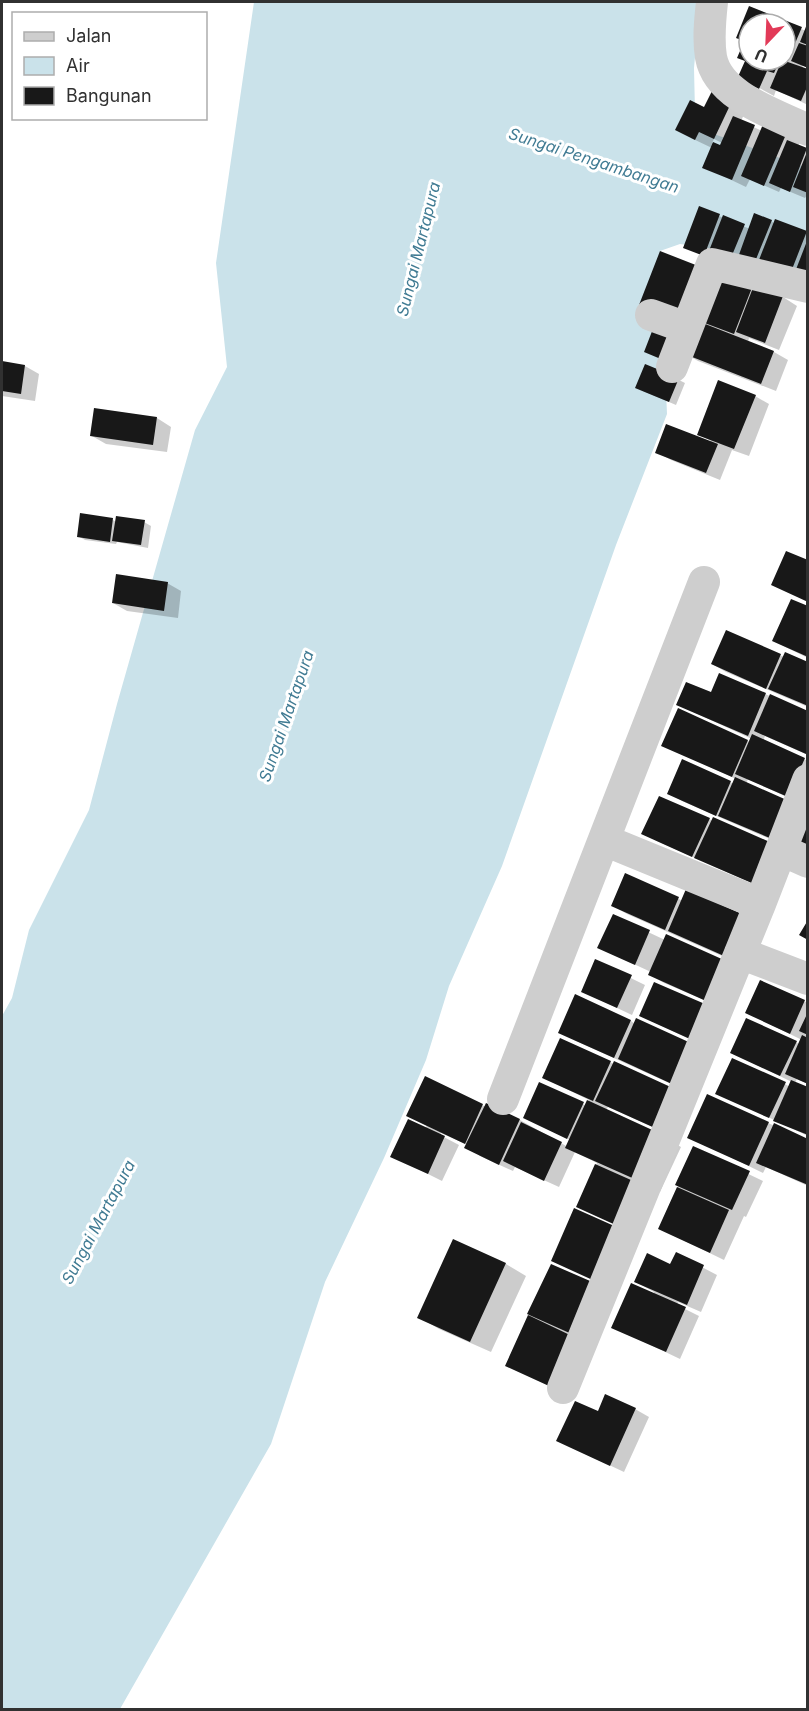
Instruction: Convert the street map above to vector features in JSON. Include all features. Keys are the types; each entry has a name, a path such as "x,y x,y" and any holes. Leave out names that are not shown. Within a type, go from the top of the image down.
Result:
{"street":[{"path":"712,2 709,30 711,59 723,82 750,103 807,130"},
{"path":"672,367 712,264 807,287"},
{"path":"651,315 687,328"},
{"path":"503,1099 704,582"},
{"path":"562,1388 760,904 794,856 807,780"},
{"path":"604,840 760,904"},
{"path":"740,953 807,980"}],"water":[{"path":"254,2 700,2 694,68 695,112 714,134 807,168 807,273 721,250 680,244 660,251 667,414 616,545 502,866 449,986 426,1060 384,1158 325,1282 271,1444 120,1709 2,1709 2,1016 12,998 29,930 89,810 195,430 227,367 216,263"}],"building":[{"path":"749,6 764,12 747,12"},
{"path":"808,24 808,45 800,42"},
{"path":"797,25 802,27 797,39"},
{"path":"799,43 808,46 808,68 797,63"},
{"path":"797,65 808,69 808,85 801,101 770,88 777,72 797,72"},
{"path":"740,72 767,72 759,89 737,79"},
{"path":"713,89 733,99 714,139 699,132 695,140 675,130 690,100 704,107"},
{"path":"733,116 755,125 732,180 702,168 713,142 720,145"},
{"path":"764,122 787,132 764,186 741,176"},
{"path":"787,140 807,148 790,192 769,183"},
{"path":"808,152 808,193 793,187"},
{"path":"699,206 720,214 704,256 683,248"},
{"path":"754,213 772,220 752,269 736,263"},
{"path":"723,215 745,224 728,265 707,256"},
{"path":"775,219 807,231 789,277 757,265"},
{"path":"808,241 808,277 795,272"},
{"path":"660,251 706,269 684,323 639,305"},
{"path":"713,269 753,285 734,334 694,319"},
{"path":"754,285 783,296 765,343 736,332"},
{"path":"695,320 774,351 761,384 682,353"},
{"path":"656,321 680,330 668,362 644,352"},
{"path":"2,361 25,365 21,394 2,391"},
{"path":"645,364 679,378 669,402 635,388"},
{"path":"718,380 756,395 734,449 697,435"},
{"path":"94,408 157,417 153,445 90,436"},
{"path":"666,424 718,444 706,473 655,453"},
{"path":"80,513 113,518 110,542 77,537"},
{"path":"116,516 145,520 141,545 112,541"},
{"path":"786,551 808,560 808,602 771,585"},
{"path":"116,574 168,582 164,611 112,603"},
{"path":"791,599 808,606 808,657 772,641"},
{"path":"726,630 781,654 766,689 711,664"},
{"path":"785,652 808,662 808,706 768,689"},
{"path":"719,673 766,693 748,736 676,705 686,682 711,692"},
{"path":"770,694 808,711 808,750 806,754 754,731"},
{"path":"678,708 748,740 732,777 661,746"},
{"path":"752,734 805,758 788,797 735,774"},
{"path":"682,759 731,781 716,816 667,794"},
{"path":"735,777 789,801 772,839 718,816"},
{"path":"659,796 710,818 692,857 641,834"},
{"path":"713,817 772,843 754,884 694,858"},
{"path":"808,821 808,846 799,843"},
{"path":"625,873 679,897 665,930 611,906"},
{"path":"686,889 742,914 724,956 668,931"},
{"path":"613,914 650,930 635,965 597,948"},
{"path":"808,920 808,940 799,935"},
{"path":"666,934 724,960 706,1001 648,975"},
{"path":"595,959 632,975 617,1008 581,992"},
{"path":"760,980 805,1000 790,1034 745,1013"},
{"path":"654,982 705,1004 690,1039 639,1016"},
{"path":"575,994 631,1020 614,1058 558,1033"},
{"path":"808,1012 808,1035 799,1031"},
{"path":"636,1018 693,1044 674,1085 618,1059"},
{"path":"746,1018 797,1041 780,1076 730,1053"},
{"path":"802,1035 808,1038 808,1084 785,1074"},
{"path":"560,1038 611,1061 593,1101 542,1078"},
{"path":"732,1058 786,1082 769,1118 715,1094"},
{"path":"614,1061 675,1089 657,1129 595,1101"},
{"path":"425,1076 483,1104 465,1144 406,1116"},
{"path":"791,1080 808,1087 808,1135 773,1121"},
{"path":"539,1082 584,1102 567,1139 523,1118"},
{"path":"707,1094 769,1122 749,1166 687,1138"},
{"path":"587,1100 661,1134 639,1181 565,1148"},
{"path":"486,1103 520,1119 499,1165 464,1148"},
{"path":"408,1119 445,1136 428,1174 390,1157"},
{"path":"521,1122 562,1142 544,1181 503,1161"},
{"path":"774,1123 808,1139 808,1185 756,1163"},
{"path":"693,1146 750,1171 732,1210 675,1185"},
{"path":"595,1164 640,1184 620,1227 576,1207"},
{"path":"677,1187 729,1210 710,1253 658,1229"},
{"path":"574,1208 621,1229 597,1282 551,1261"},
{"path":"453,1239 506,1263 470,1342 417,1318"},
{"path":"676,1252 704,1265 687,1305 634,1282 647,1253 670,1264"},
{"path":"551,1264 597,1284 574,1335 527,1314"},
{"path":"631,1283 686,1307 666,1352 611,1328"},
{"path":"528,1315 572,1336 549,1386 505,1366"},
{"path":"605,1394 636,1408 610,1466 556,1441 575,1401 598,1411"}],"water label":[{"name":"Sungai Pengambangan","path":"594,160"},
{"name":"Sungai Martapura","path":"418,249"},
{"name":"Sungai Martapura","path":"286,716"},
{"name":"Sungai Martapura","path":"98,1222"}]}
